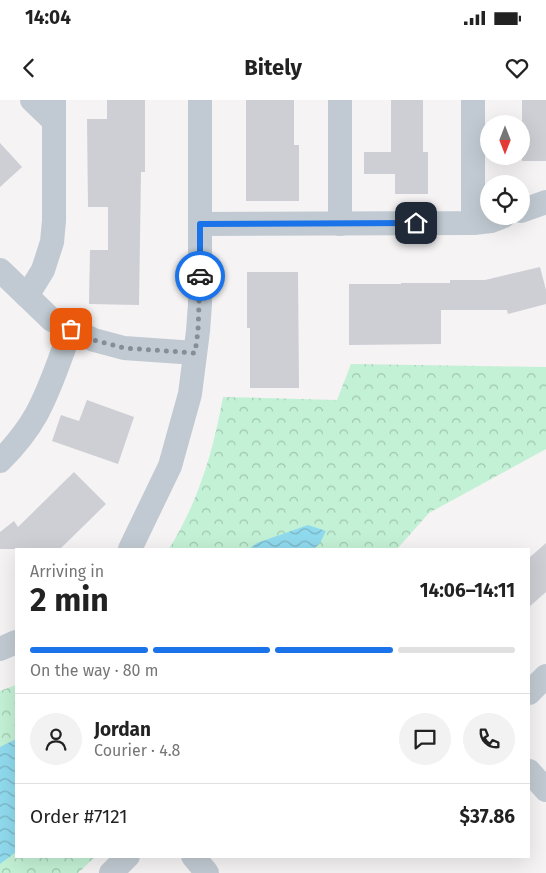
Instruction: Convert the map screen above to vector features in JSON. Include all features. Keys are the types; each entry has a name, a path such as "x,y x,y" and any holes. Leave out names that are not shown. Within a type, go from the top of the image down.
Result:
{"street":[{"path":"27,296 43,270 52,242 54,221 54,110 32,100"},
{"path":"130,548 170,466 190,394 200,304 200,100"},
{"path":"340,100 340,224"},
{"path":"473,100 473,223"},
{"path":"530,207 546,202"},
{"path":"200,224 480,222"},
{"path":"0,270 52,320 94,340 124,348 195,353"},
{"path":"0,461 36,417 71,329"},
{"path":"0,649 15,642"},
{"path":"530,692 546,676"},
{"path":"530,772 546,790"},
{"path":"111,873 126,858"},
{"path":"195,858 207,873"}],"green space":[{"path":"351,364 546,367 546,449 429,513 398,548 170,548 189,512 204,475 215,437 223,397 337,400"},
{"path":"15,685 15,858 94,858 78,873 0,873 0,691"}],"water":[{"path":"308,525 326,531 315,548 250,548 257,543"},
{"path":"15,740 15,853 0,864 0,747"}],"building":[{"path":"107,100 145,100 145,172 141,172 139,305 89,304 90,250 108,250 108,207 88,207 87,119 107,119"},
{"path":"246,100 294,100 294,145 299,145 299,201 246,201"},
{"path":"391,100 423,100 423,152 428,152 428,194 395,194 395,174 364,174 364,152 391,152"},
{"path":"522,100 546,100 546,161 530,161 530,115 522,115"},
{"path":"0,143 22,167 0,187"},
{"path":"540,267 546,290 546,304 508,314 507,310 441,310 441,344 349,345 349,284 450,283 450,280 485,280"},
{"path":"247,272 298,272 299,388 250,388 250,328 247,328"},
{"path":"87,400 134,417 118,464 52,441 61,415 79,421"},
{"path":"74,472 106,504 61,548 0,549 0,532 14,521 18,527"},
{"path":"546,543 546,592 530,606 530,557"}],"way so far":[{"path":"71,329 94,340 124,348 195,353 200,304 200,276"}],"route":[{"path":"200,276 200,224 416,223"}]}
